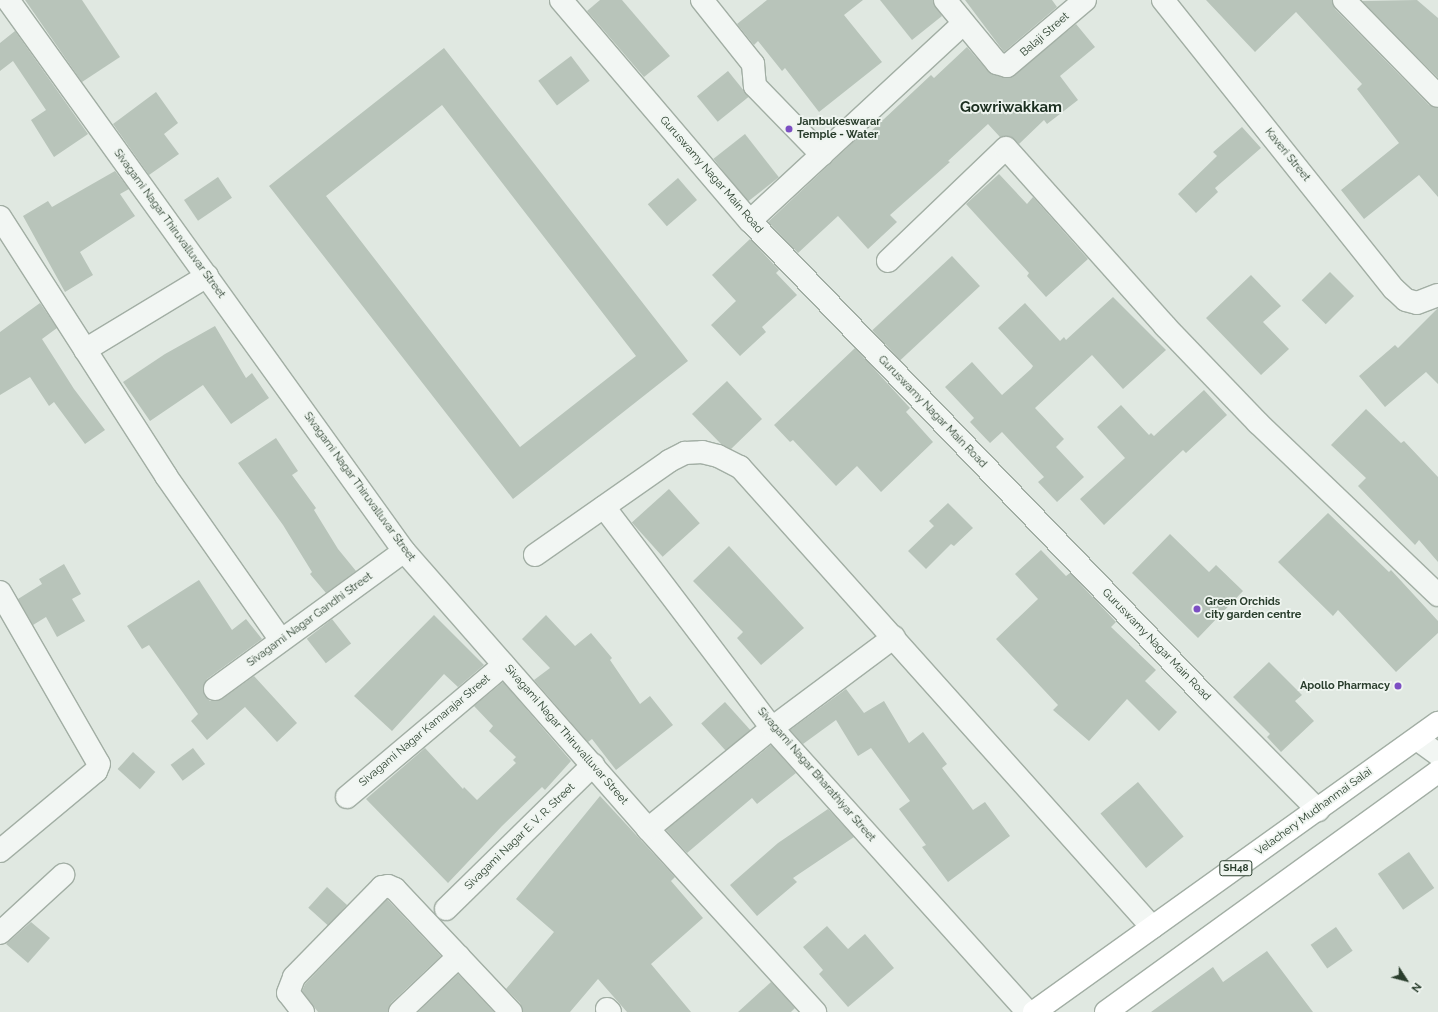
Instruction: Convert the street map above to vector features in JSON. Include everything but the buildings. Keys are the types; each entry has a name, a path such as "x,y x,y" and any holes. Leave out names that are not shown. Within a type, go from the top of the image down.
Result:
{"main road":[{"name":"Velachery Mudhanmai Salai","path":"1034,1012 1438,723"},
{"path":"1118,1009 1438,772"}],"street":[{"name":"Sivagami Nagar Thiruvalluvar Street","path":"8,0 404,551 648,829 815,1012"},
{"name":"Guruswamy Nagar Main Road","path":"561,0 750,221 1207,698 1318,810"},
{"path":"702,0 753,64 755,86 822,155"},
{"path":"750,221 963,24 945,0"},
{"name":"Balaji Street","path":"963,24 1003,66 1012,63 1085,0"},
{"name":"Kaveri Street","path":"1163,0 1394,289 1406,300 1417,303 1427,302 1438,295"},
{"path":"1344,0 1438,96"},
{"path":"888,262 1006,148 1165,326 1247,411 1438,595"},
{"path":"0,218 166,476 281,640"},
{"path":"85,350 207,276"},
{"path":"535,555 669,461 685,453 702,452 718,456 740,467 894,637 1152,928"},
{"name":"Sivagami Nagar Bharathiyar Street","path":"604,507 772,728 1028,1012"},
{"name":"Sivagami Nagar Gandhi Street","path":"215,688 404,551"},
{"path":"0,592 99,764 96,771 4,840"},
{"path":"648,829 772,728 894,637"},
{"name":"Sivagami Nagar Kamarajar Street","path":"347,797 504,665"},
{"path":"1416,739 1438,754"},
{"name":"Sivagami Nagar E. V. R. Street","path":"446,910 593,766"},
{"path":"0,933 63,875"},
{"path":"302,1012 288,993 294,977 382,887 394,889 511,1012"},
{"path":"400,1012 459,956"}],"place":[{"name":"Jambukeswarar Temple - Water","path":"789,129"},
{"name":"Green Orchids city garden centre","path":"1197,609"},
{"name":"Apollo Pharmacy","path":"1398,686"}],"district":[{"name":"Gowriwakkam","path":"1011,108"}]}
